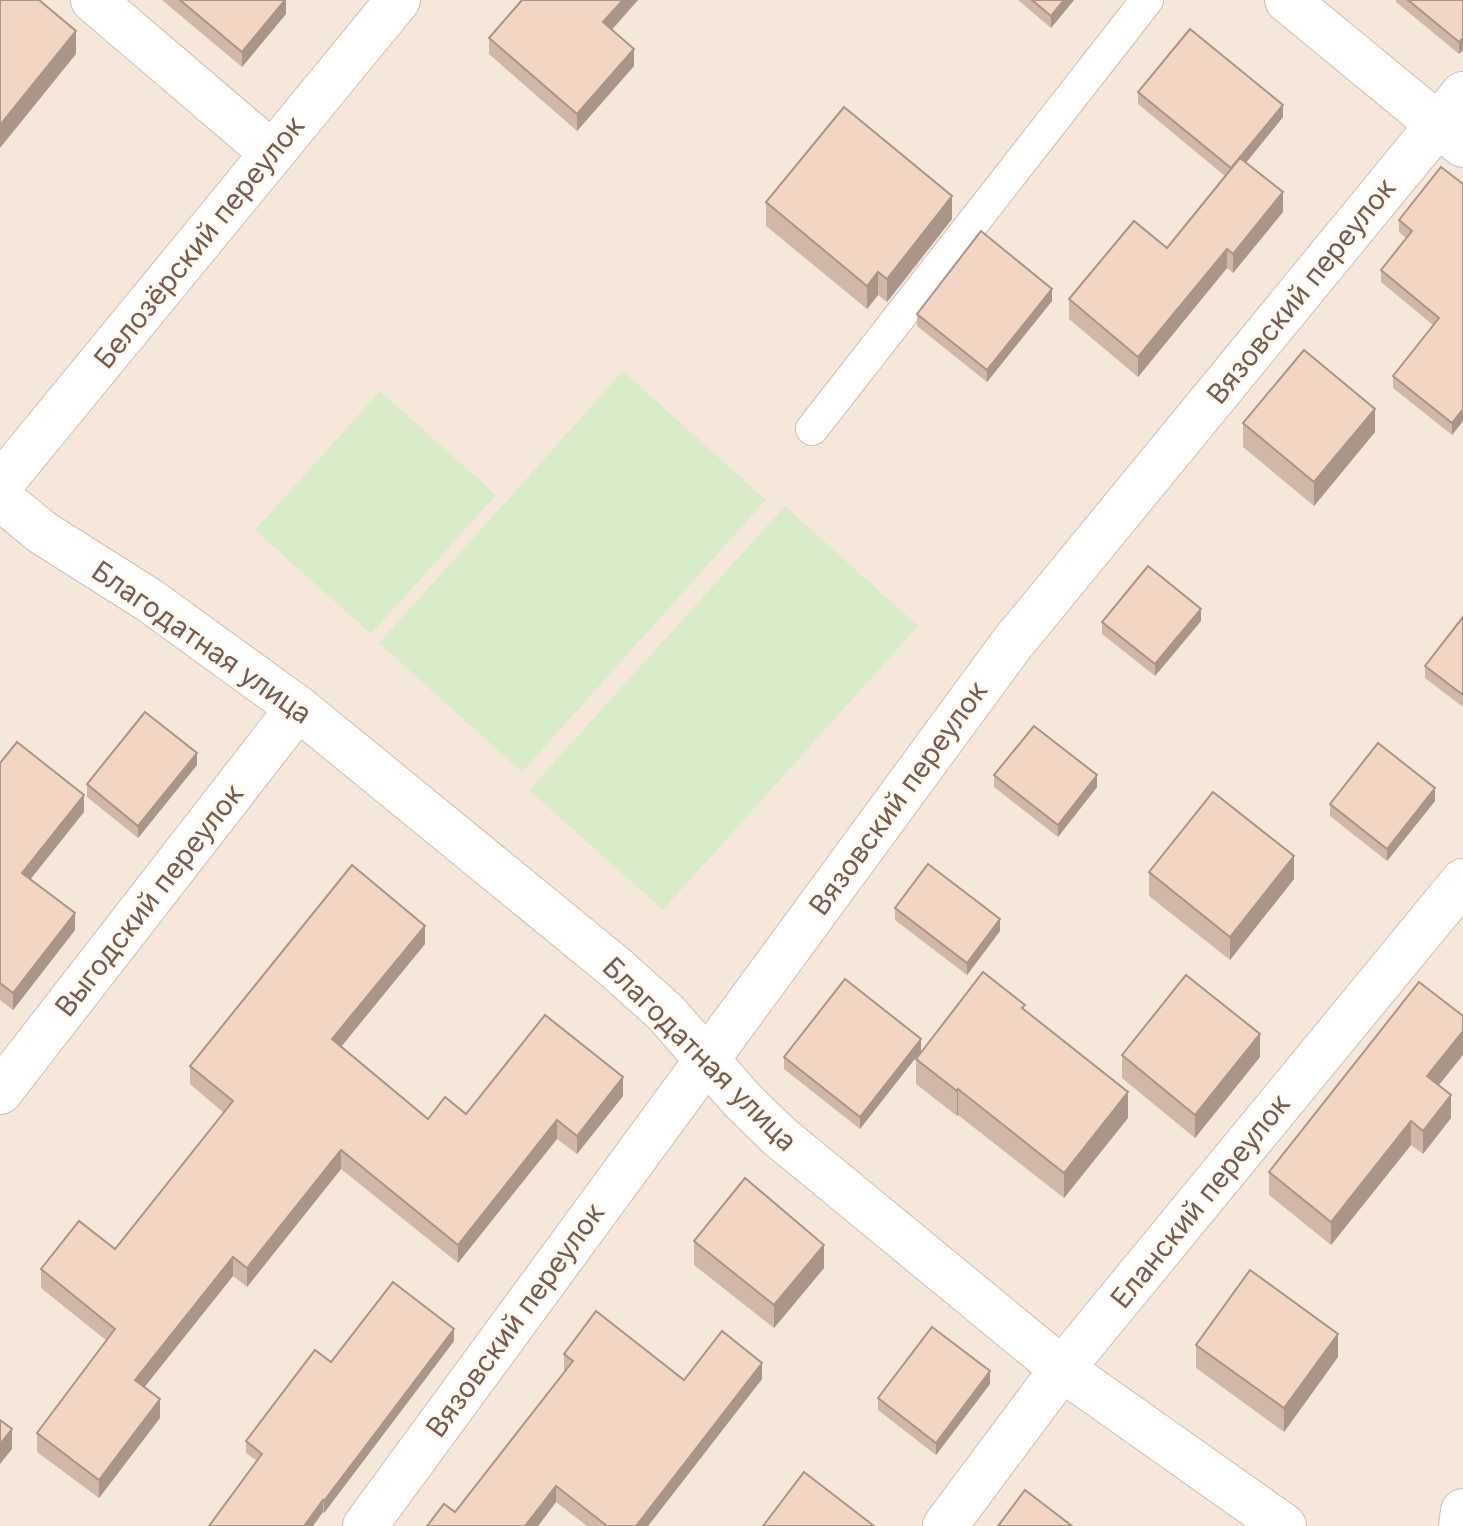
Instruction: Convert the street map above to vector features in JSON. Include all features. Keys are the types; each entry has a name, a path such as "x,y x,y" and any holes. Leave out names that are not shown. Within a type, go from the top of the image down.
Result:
{"street":[{"path":"93,0 272,153"},
{"name":"Белозёрский переулок","path":"0,485 398,0"},
{"path":"1287,0 1455,121"},
{"name":"Вязовский переулок","path":"365,1526 1011,645 1455,121"},
{"name":"Благодатная улица","path":"0,498 43,533 149,600 298,708 616,968 666,1013 742,1100 779,1136 1062,1369 1284,1526"},
{"name":"Выгодский переулок","path":"0,1092 298,708"},
{"name":"Еланский переулок","path":"945,1526 1062,1369 1463,881"},
{"path":"1461,1526 1463,1511"}],"lane":[{"path":"812,429 1147,0"}],"shaded area":[{"path":"0,0 1463,0 1463,1526 0,1526"}],"green space":[{"path":"623,371 766,500 522,772 379,643"},
{"path":"380,391 496,495 371,634 255,530"},
{"path":"785,506 918,626 663,910 529,790"}],"building":[{"path":"0,0 39,0 76,31 0,125"},
{"path":"180,0 285,0 242,52"},
{"path":"522,0 623,0 603,22 634,49 577,114 489,38"},
{"path":"1032,0 1064,0 1051,16"},
{"path":"1408,0 1463,0 1463,38 1459,42"},
{"path":"1190,29 1283,105 1231,168 1138,92"},
{"path":"844,107 952,196 887,279 878,272 867,286 766,202"},
{"path":"1240,158 1283,192 1233,254 1227,249 1138,357 1069,299 1134,221 1167,248"},
{"path":"1441,167 1463,184 1463,409 1452,423 1393,376 1439,318 1381,270 1412,231 1399,220"},
{"path":"981,231 1052,289 987,370 917,314"},
{"path":"1304,350 1375,409 1314,482 1243,423"},
{"path":"1148,566 1201,609 1155,664 1102,622"},
{"path":"1463,617 1463,695 1425,666"},
{"path":"145,712 197,753 138,826 87,784"},
{"path":"1034,726 1097,775 1058,825 994,775"},
{"path":"17,742 84,795 22,873 75,913 13,993 0,983 0,763"},
{"path":"1378,743 1435,788 1387,849 1330,804"},
{"path":"1213,792 1294,856 1230,937 1149,872"},
{"path":"928,864 1000,919 967,963 895,908"},
{"path":"352,865 425,926 332,1039 428,1119 445,1097 466,1114 545,1015 623,1077 577,1136 557,1120 458,1245 341,1150 247,1268 233,1257 135,1380 160,1399 99,1480 37,1433 115,1329 41,1269 79,1221 115,1249 233,1101 190,1066"},
{"path":"983,972 1025,1005 1022,1008 1128,1092 1064,1173 916,1059"},
{"path":"1186,975 1260,1034 1195,1115 1122,1055"},
{"path":"845,979 921,1039 860,1117 784,1057"},
{"path":"1419,982 1463,1016 1463,1031 1427,1076 1451,1095 1423,1131 1411,1121 1331,1222 1269,1172"},
{"path":"745,1178 824,1245 774,1305 694,1241"},
{"path":"1250,1270 1338,1334 1284,1408 1196,1345"},
{"path":"393,1282 454,1329 304,1526 209,1526 262,1454 246,1441 315,1350 331,1362"},
{"path":"596,1311 684,1380 722,1331 762,1363 636,1526 607,1526 556,1486 525,1526 427,1526 444,1504 455,1512 573,1361 564,1354"},
{"path":"932,1327 990,1371 936,1443 878,1398"},
{"path":"0,1420 12,1429 0,1444"},
{"path":"804,1472 874,1526 763,1526"},
{"path":"1025,1490 1072,1526 998,1526"}]}
